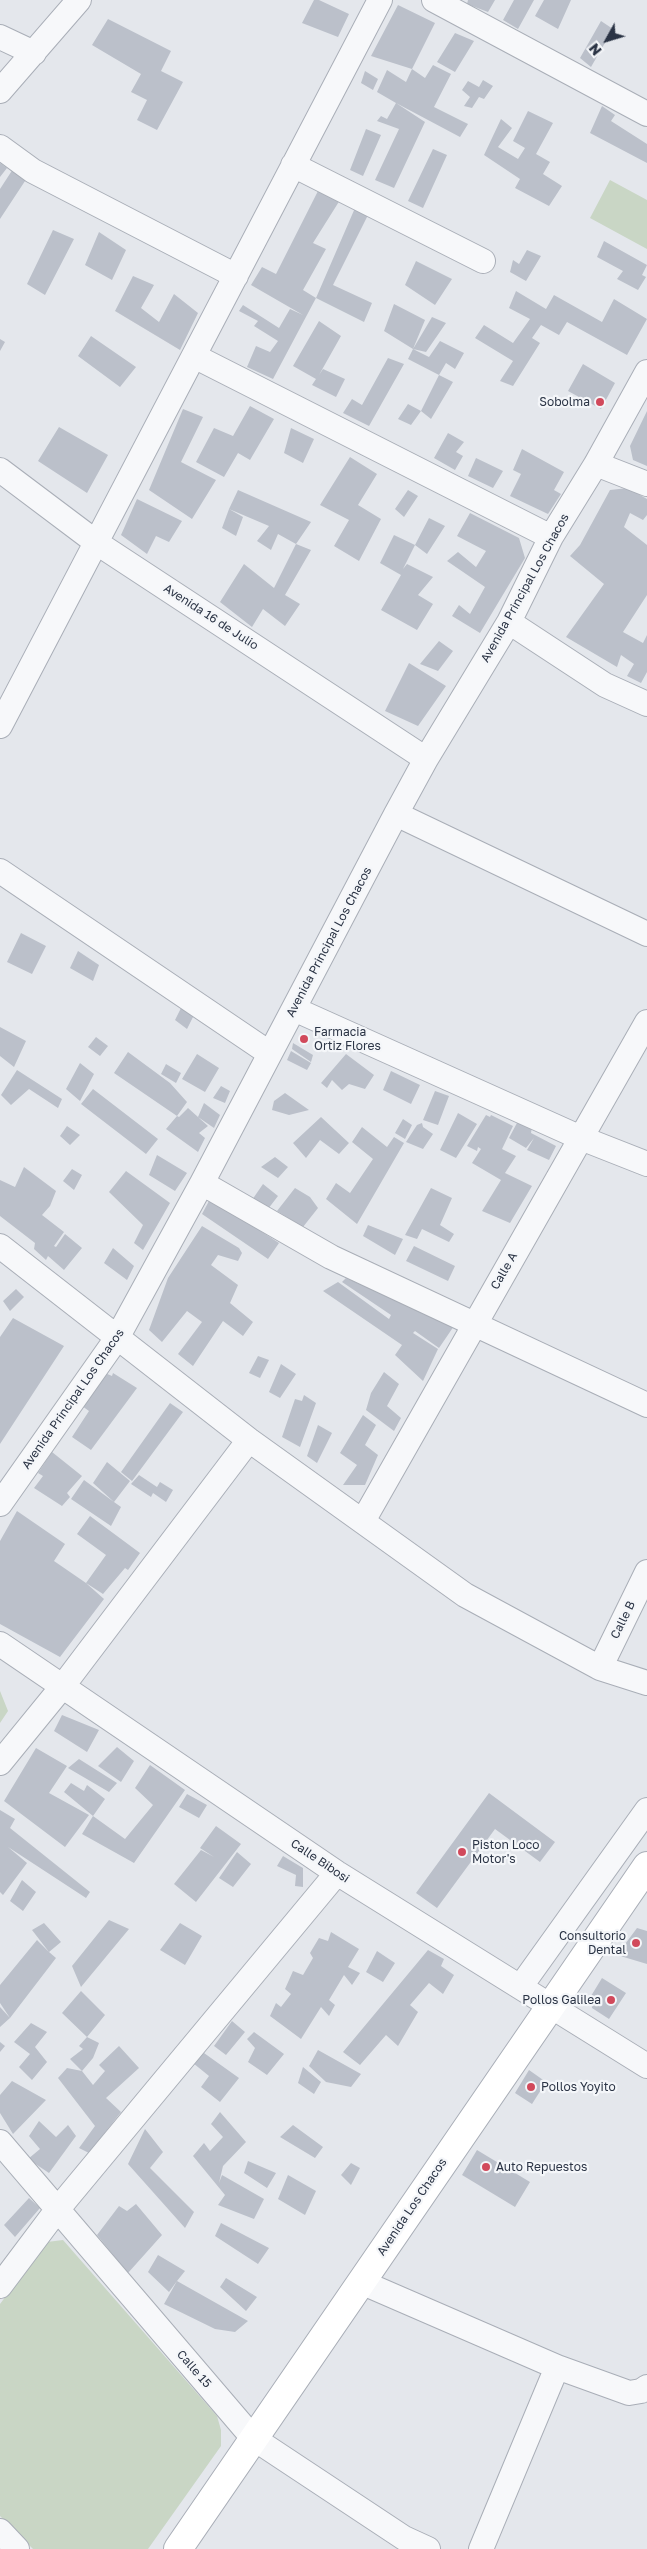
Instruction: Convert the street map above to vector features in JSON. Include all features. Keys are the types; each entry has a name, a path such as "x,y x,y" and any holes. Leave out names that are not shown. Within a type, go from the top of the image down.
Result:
{"street":[{"path":"0,91 79,0"},
{"path":"0,724 98,543 380,0"},
{"path":"434,0 647,114"},
{"path":"0,37 34,53"},
{"path":"0,147 33,171 236,276"},
{"path":"293,165 483,261"},
{"path":"194,356 551,537"},
{"name":"Avenida Principal Los Chacos","path":"0,1504 117,1338 202,1183 426,759 509,622 551,537 596,464 647,372"},
{"path":"596,464 647,484"},
{"name":"Avenida 16 de Julio","path":"0,470 98,543 426,759"},
{"path":"509,622 605,685 647,704"},
{"path":"396,814 647,934"},
{"path":"0,871 269,1053"},
{"path":"294,1009 581,1138 647,1164"},
{"name":"Calle A","path":"363,1521 647,1022"},
{"path":"202,1183 330,1257 475,1323 647,1405"},
{"path":"0,1246 249,1440 465,1595 600,1668 647,1683"},
{"path":"0,1763 62,1687 249,1440"},
{"name":"Calle B","path":"600,1668 647,1572"},
{"name":"Calle Bibosi","path":"0,1644 337,1873 647,2066"},
{"path":"521,1986 647,1810"},
{"name":"Avenida Los Chacos","path":"178,2549 550,2004 647,1866"},
{"path":"0,2286 57,2210 337,1873"},
{"name":"Calle 15","path":"0,2142 253,2438 404,2538 428,2549"},
{"path":"362,2282 557,2367 629,2393 641,2391 647,2387"},
{"path":"481,2549 557,2367"},
{"path":"0,2531 17,2549"}],"green space":[{"path":"610,180 647,200 647,249 590,218"},
{"path":"0,1691 8,1711 0,1723"},
{"path":"63,2240 217,2416 221,2430 221,2446 148,2549 33,2549 0,2516 0,2304 47,2242"}],"building":[{"path":"314,0 319,0 349,14 338,37 302,23"},
{"path":"468,0 495,0 488,12 467,4"},
{"path":"514,0 534,0 518,29 503,20"},
{"path":"544,0 571,0 558,29 535,16"},
{"path":"398,5 435,23 412,69 371,56"},
{"path":"108,19 171,51 161,71 183,82 157,130 137,120 147,100 131,92 141,74 92,45"},
{"path":"601,21 613,29 591,67 580,58"},
{"path":"455,33 474,41 455,72 437,62"},
{"path":"433,65 451,74 434,107 468,124 460,137 377,92 387,70 406,82 412,69 425,78"},
{"path":"365,71 378,79 373,90 361,83"},
{"path":"483,80 493,86 484,99 479,97 472,108 464,106 470,97 462,90 468,81 479,87"},
{"path":"396,103 425,122 394,188 375,180 399,129 377,121 381,116 387,119"},
{"path":"602,106 615,115 611,121 647,144 647,163 590,133"},
{"path":"528,111 553,123 536,154 550,162 543,174 562,186 549,206 515,188 520,179 484,155 501,119 512,128 498,147 518,159 525,148 513,141"},
{"path":"366,129 381,135 363,176 350,170"},
{"path":"433,149 447,155 423,208 408,201"},
{"path":"0,163 7,168 0,177"},
{"path":"13,169 27,178 0,219 0,189"},
{"path":"318,191 340,200 313,243 326,249 303,290 316,298 273,379 247,367 256,346 270,352 278,341 254,326 258,321 239,311 243,305 279,328 290,309 303,315 251,285 262,267 276,274"},
{"path":"355,208 368,215 333,285 372,303 364,322 316,298"},
{"path":"53,230 74,239 45,295 27,284"},
{"path":"99,232 126,250 112,280 85,265"},
{"path":"604,241 647,265 642,275 646,277 638,290 617,279 623,271 597,257"},
{"path":"527,250 541,256 526,281 510,272 513,260 519,264"},
{"path":"416,261 452,279 435,305 405,285"},
{"path":"133,276 154,285 141,308 159,322 174,294 198,313 180,350 115,311"},
{"path":"516,291 546,309 554,295 602,322 614,299 647,319 627,355 567,322 559,335 541,325 532,338 540,343 513,386 500,381 513,361 475,338 484,325 513,343 530,319 509,308"},
{"path":"394,304 425,320 413,349 384,331"},
{"path":"432,317 446,323 426,352 413,349"},
{"path":"319,321 341,336 319,375 323,369 345,379 336,397 312,385 316,379 293,366"},
{"path":"91,336 136,367 120,387 78,356"},
{"path":"0,339 5,342 0,351"},
{"path":"440,341 464,353 455,369 446,363 439,375 408,359 413,349 429,357"},
{"path":"388,358 404,364 369,426 343,413 352,399 362,405"},
{"path":"583,364 615,383 601,409 568,391"},
{"path":"439,375 453,382 431,419 421,411"},
{"path":"408,404 421,411 411,425 398,419"},
{"path":"250,406 274,419 250,460 238,453 224,477 196,462 214,428 233,436"},
{"path":"183,409 203,417 181,462 216,480 192,519 149,490"},
{"path":"647,411 647,466 633,460 630,446"},
{"path":"59,427 108,455 87,493 38,461"},
{"path":"291,428 314,439 303,463 284,453"},
{"path":"448,433 464,442 456,452 463,456 455,470 434,458"},
{"path":"522,449 564,472 554,490 561,494 548,514 510,496 521,474 513,470"},
{"path":"350,457 377,474 358,505 381,519 359,561 334,546 349,520 320,505"},
{"path":"476,458 503,471 493,488 468,476"},
{"path":"628,488 647,499 647,515 643,520 630,513 624,527 647,545 647,595 623,632 643,643 647,635 647,672 641,683 627,676 634,664 621,655 617,667 566,637 604,584 570,556 580,545 610,490"},
{"path":"238,490 311,522 296,544 278,534 271,550 257,541 269,526 229,509"},
{"path":"408,490 418,496 404,517 395,509"},
{"path":"137,499 182,521 169,542 156,536 147,554 121,535"},
{"path":"229,509 243,517 236,536 222,528"},
{"path":"470,513 519,538 525,558 480,633 452,616 459,605 470,614 485,587 447,561 458,552 476,567 486,551 457,536"},
{"path":"429,518 445,526 427,554 415,545"},
{"path":"394,535 415,545 403,569 407,564 433,577 418,595 433,604 417,630 381,610 401,575 380,563"},
{"path":"296,544 311,550 285,595 300,604 285,626 263,609 252,627 220,602 244,564 274,588"},
{"path":"439,641 453,651 438,671 420,664"},
{"path":"409,663 446,686 418,726 385,711"},
{"path":"21,933 46,946 32,974 7,962"},
{"path":"78,951 99,965 93,981 70,968"},
{"path":"182,1006 194,1015 187,1029 175,1020"},
{"path":"0,1027 26,1041 14,1067 0,1056"},
{"path":"96,1037 108,1046 100,1056 88,1047"},
{"path":"293,1043 313,1055 311,1062 292,1049"},
{"path":"291,1051 311,1063 307,1070 287,1060"},
{"path":"128,1052 170,1083 187,1102 177,1116 114,1073"},
{"path":"197,1054 219,1068 205,1092 182,1079"},
{"path":"346,1054 374,1075 365,1089 349,1084 342,1090 332,1080 327,1088 321,1083"},
{"path":"80,1063 94,1074 80,1101 66,1089"},
{"path":"166,1064 181,1073 176,1083 161,1074"},
{"path":"17,1070 62,1099 58,1108 29,1089 11,1105 1,1095"},
{"path":"391,1071 420,1085 411,1104 383,1090"},
{"path":"221,1086 230,1091 225,1103 213,1098"},
{"path":"93,1089 158,1139 146,1154 81,1104"},
{"path":"435,1091 449,1096 438,1125 423,1120"},
{"path":"285,1093 309,1110 289,1115 272,1110 274,1101"},
{"path":"204,1103 220,1115 214,1128 198,1117"},
{"path":"188,1108 208,1126 199,1133 205,1138 198,1152 166,1129 177,1116 179,1117"},
{"path":"458,1113 477,1124 456,1158 440,1150"},
{"path":"486,1115 490,1117 491,1115 513,1126 502,1149 516,1156 505,1173 532,1186 510,1223 482,1211 501,1180 472,1163 481,1149 478,1147 477,1151 467,1146"},
{"path":"321,1117 349,1143 339,1154 320,1140 306,1158 293,1143"},
{"path":"403,1119 412,1125 405,1139 395,1133"},
{"path":"518,1121 532,1127 531,1133 556,1146 549,1160 527,1150 534,1138 526,1148 509,1138"},
{"path":"422,1123 423,1127 433,1134 423,1149 406,1142 417,1125"},
{"path":"67,1126 80,1135 70,1145 60,1136"},
{"path":"362,1127 387,1147 394,1137 404,1143 357,1224 326,1199 336,1183 350,1193 373,1159 352,1142"},
{"path":"157,1155 187,1173 175,1191 149,1175"},
{"path":"275,1157 288,1167 278,1178 261,1167"},
{"path":"24,1167 56,1191 50,1206 42,1215 64,1232 54,1246 56,1247 65,1234 82,1248 64,1270 48,1256 46,1260 34,1249 35,1243 0,1216 0,1180 15,1187"},
{"path":"72,1169 82,1175 74,1190 63,1181"},
{"path":"126,1171 170,1203 143,1250 134,1243 143,1225 109,1192"},
{"path":"263,1184 278,1196 268,1209 252,1200"},
{"path":"295,1188 310,1197 318,1208 303,1227 277,1211"},
{"path":"431,1188 452,1198 440,1225 454,1234 449,1242 422,1229 417,1239 405,1235"},
{"path":"209,1201 225,1208 279,1243 268,1259 202,1214"},
{"path":"368,1225 403,1239 395,1255 363,1236"},
{"path":"202,1226 239,1248 242,1253 238,1261 218,1255 211,1265 238,1285 230,1303 253,1322 243,1336 223,1321 193,1366 178,1354 202,1322 187,1311 162,1342 149,1330 168,1278"},
{"path":"414,1246 455,1266 448,1281 406,1261"},
{"path":"113,1248 134,1266 127,1280 104,1263"},
{"path":"346,1278 454,1326 439,1348 415,1331 413,1333 438,1349 423,1381 395,1355 402,1345 323,1291 338,1282 389,1319 391,1315 342,1282"},
{"path":"16,1289 24,1297 10,1311 3,1301"},
{"path":"13,1318 64,1346 0,1444 0,1337"},
{"path":"258,1356 269,1360 260,1378 249,1373"},
{"path":"281,1364 296,1374 280,1398 269,1392"},
{"path":"384,1372 399,1384 387,1406 401,1418 394,1431 366,1410 371,1393"},
{"path":"105,1373 112,1376 113,1373 137,1388 91,1450 72,1437 89,1411 82,1406"},
{"path":"304,1395 316,1403 300,1447 282,1437 295,1399 302,1401"},
{"path":"170,1403 183,1412 132,1481 121,1472"},
{"path":"363,1415 376,1425 365,1445 378,1455 365,1485 343,1485 357,1465 340,1453"},
{"path":"318,1425 332,1433 317,1463 307,1456"},
{"path":"52,1452 82,1476 67,1493 70,1497 62,1506 34,1488 43,1476 38,1473"},
{"path":"107,1462 130,1481 114,1502 93,1483"},
{"path":"139,1475 157,1487 160,1482 173,1490 166,1502 153,1493 151,1497 131,1484"},
{"path":"84,1480 121,1507 111,1526 71,1499"},
{"path":"17,1511 65,1544 54,1561 86,1583 104,1599 60,1657 0,1624 0,1541"},
{"path":"90,1516 140,1553 128,1570 125,1568 103,1594 86,1583 106,1555 77,1534"},
{"path":"62,1715 99,1730 87,1752 54,1731"},
{"path":"117,1747 134,1761 121,1782 98,1766"},
{"path":"36,1748 67,1766 49,1793 89,1815 65,1847 4,1801"},
{"path":"79,1759 117,1783 109,1792 68,1768"},
{"path":"150,1765 185,1790 134,1863 82,1834 93,1816 125,1839 153,1805 135,1788"},
{"path":"71,1783 84,1791 87,1785 105,1799 93,1816 64,1792"},
{"name":"Piston Loco Motor's","path":"489,1793 555,1842 540,1862 495,1829 437,1908 416,1893"},
{"path":"187,1794 207,1805 199,1818 179,1807"},
{"path":"0,1810 15,1819 10,1828 90,1892 86,1898 8,1847 27,1863 3,1895 0,1892"},
{"path":"216,1826 241,1844 196,1902 174,1884 201,1850 214,1857 200,1848"},
{"path":"237,1852 251,1864 233,1887 219,1878"},
{"path":"283,1856 303,1868 303,1887 295,1886 296,1875 277,1866"},
{"path":"22,1880 36,1892 23,1911 10,1901"},
{"path":"109,1920 129,1929 81,1987 72,1966"},
{"path":"44,1923 61,1942 49,1952 32,1930"},
{"path":"180,1923 202,1936 185,1965 160,1950"},
{"name":"Consultorio Dental","path":"637,1928 647,1931 647,1964 617,1955"},
{"path":"331,1932 359,1949 348,1967 360,1973 352,1985 344,1975 329,2000 335,2005 329,2016 321,2007 301,2039 270,2016 276,2003 281,2007 291,1994 285,1989 293,1971 303,1975 313,1958 310,1953 319,1938 328,1941"},
{"path":"37,1940 56,1958 10,2018 0,2003 0,1985"},
{"path":"428,1950 444,1959 441,1966 454,1975 443,1994 429,1983 410,2005 418,2012 398,2046 386,2035 360,2065 343,2052"},
{"path":"377,1951 395,1963 383,1982 366,1972"},
{"path":"602,1978 626,1993 609,2019 592,2008 591,1996"},
{"path":"81,1991 105,2015 87,2037 62,2013"},
{"path":"0,2007 10,2018 0,2027"},
{"path":"232,2021 245,2032 226,2055 214,2046"},
{"path":"31,2023 47,2032 35,2047 47,2062 32,2080 19,2067 30,2054 14,2042"},
{"path":"254,2032 284,2054 267,2075 248,2062 255,2048 247,2039"},
{"path":"87,2037 99,2043 93,2058 82,2071 70,2059 83,2049 79,2046"},
{"path":"0,2042 5,2046 0,2052"},
{"path":"119,2046 139,2068 106,2098 121,2112 89,2153 79,2148 95,2126 58,2078 67,2068 82,2071 93,2085 105,2071 99,2065"},
{"path":"318,2050 361,2074 351,2087 326,2082 309,2066"},
{"path":"204,2053 239,2078 220,2102 201,2087 209,2076 193,2063"},
{"path":"303,2067 321,2082 314,2094 298,2083"},
{"name":"Pollos Yoyito","path":"529,2070 546,2082 532,2104 515,2093"},
{"path":"12,2081 46,2100 13,2134 0,2113 0,2095"},
{"path":"220,2112 246,2142 223,2166 219,2183 222,2175 264,2199 254,2219 218,2205 225,2195 193,2156 204,2143 210,2151 223,2137 211,2124"},
{"path":"39,2121 56,2137 68,2125 76,2136 49,2173 28,2159 40,2149 29,2136"},
{"path":"293,2125 323,2147 315,2158 280,2137"},
{"path":"145,2129 163,2152 150,2168 194,2212 185,2228 128,2164"},
{"path":"477,2150 530,2182 515,2207 462,2175"},
{"path":"248,2161 276,2173 267,2188 244,2173"},
{"path":"351,2163 360,2168 351,2185 341,2175"},
{"path":"288,2175 316,2191 305,2215 278,2199"},
{"path":"29,2198 40,2208 15,2237 4,2225"},
{"path":"136,2204 162,2235 128,2273 97,2235 119,2206 127,2211"},
{"path":"221,2223 269,2248 258,2264 215,2236"},
{"path":"158,2255 185,2271 169,2292 148,2272"},
{"path":"226,2278 257,2297 246,2311 220,2287"},
{"path":"177,2281 248,2321 235,2332 215,2329 164,2304"}],"place":[{"name":"Sobolma","path":"600,402"},
{"name":"Farmacia Ortiz Flores","path":"304,1039"},
{"name":"Piston Loco Motor's","path":"462,1852"},
{"name":"Consultorio Dental","path":"636,1943"},
{"name":"Pollos Galilea","path":"611,2000"},
{"name":"Pollos Yoyito","path":"531,2087"},
{"name":"Auto Repuestos","path":"486,2167"}]}
